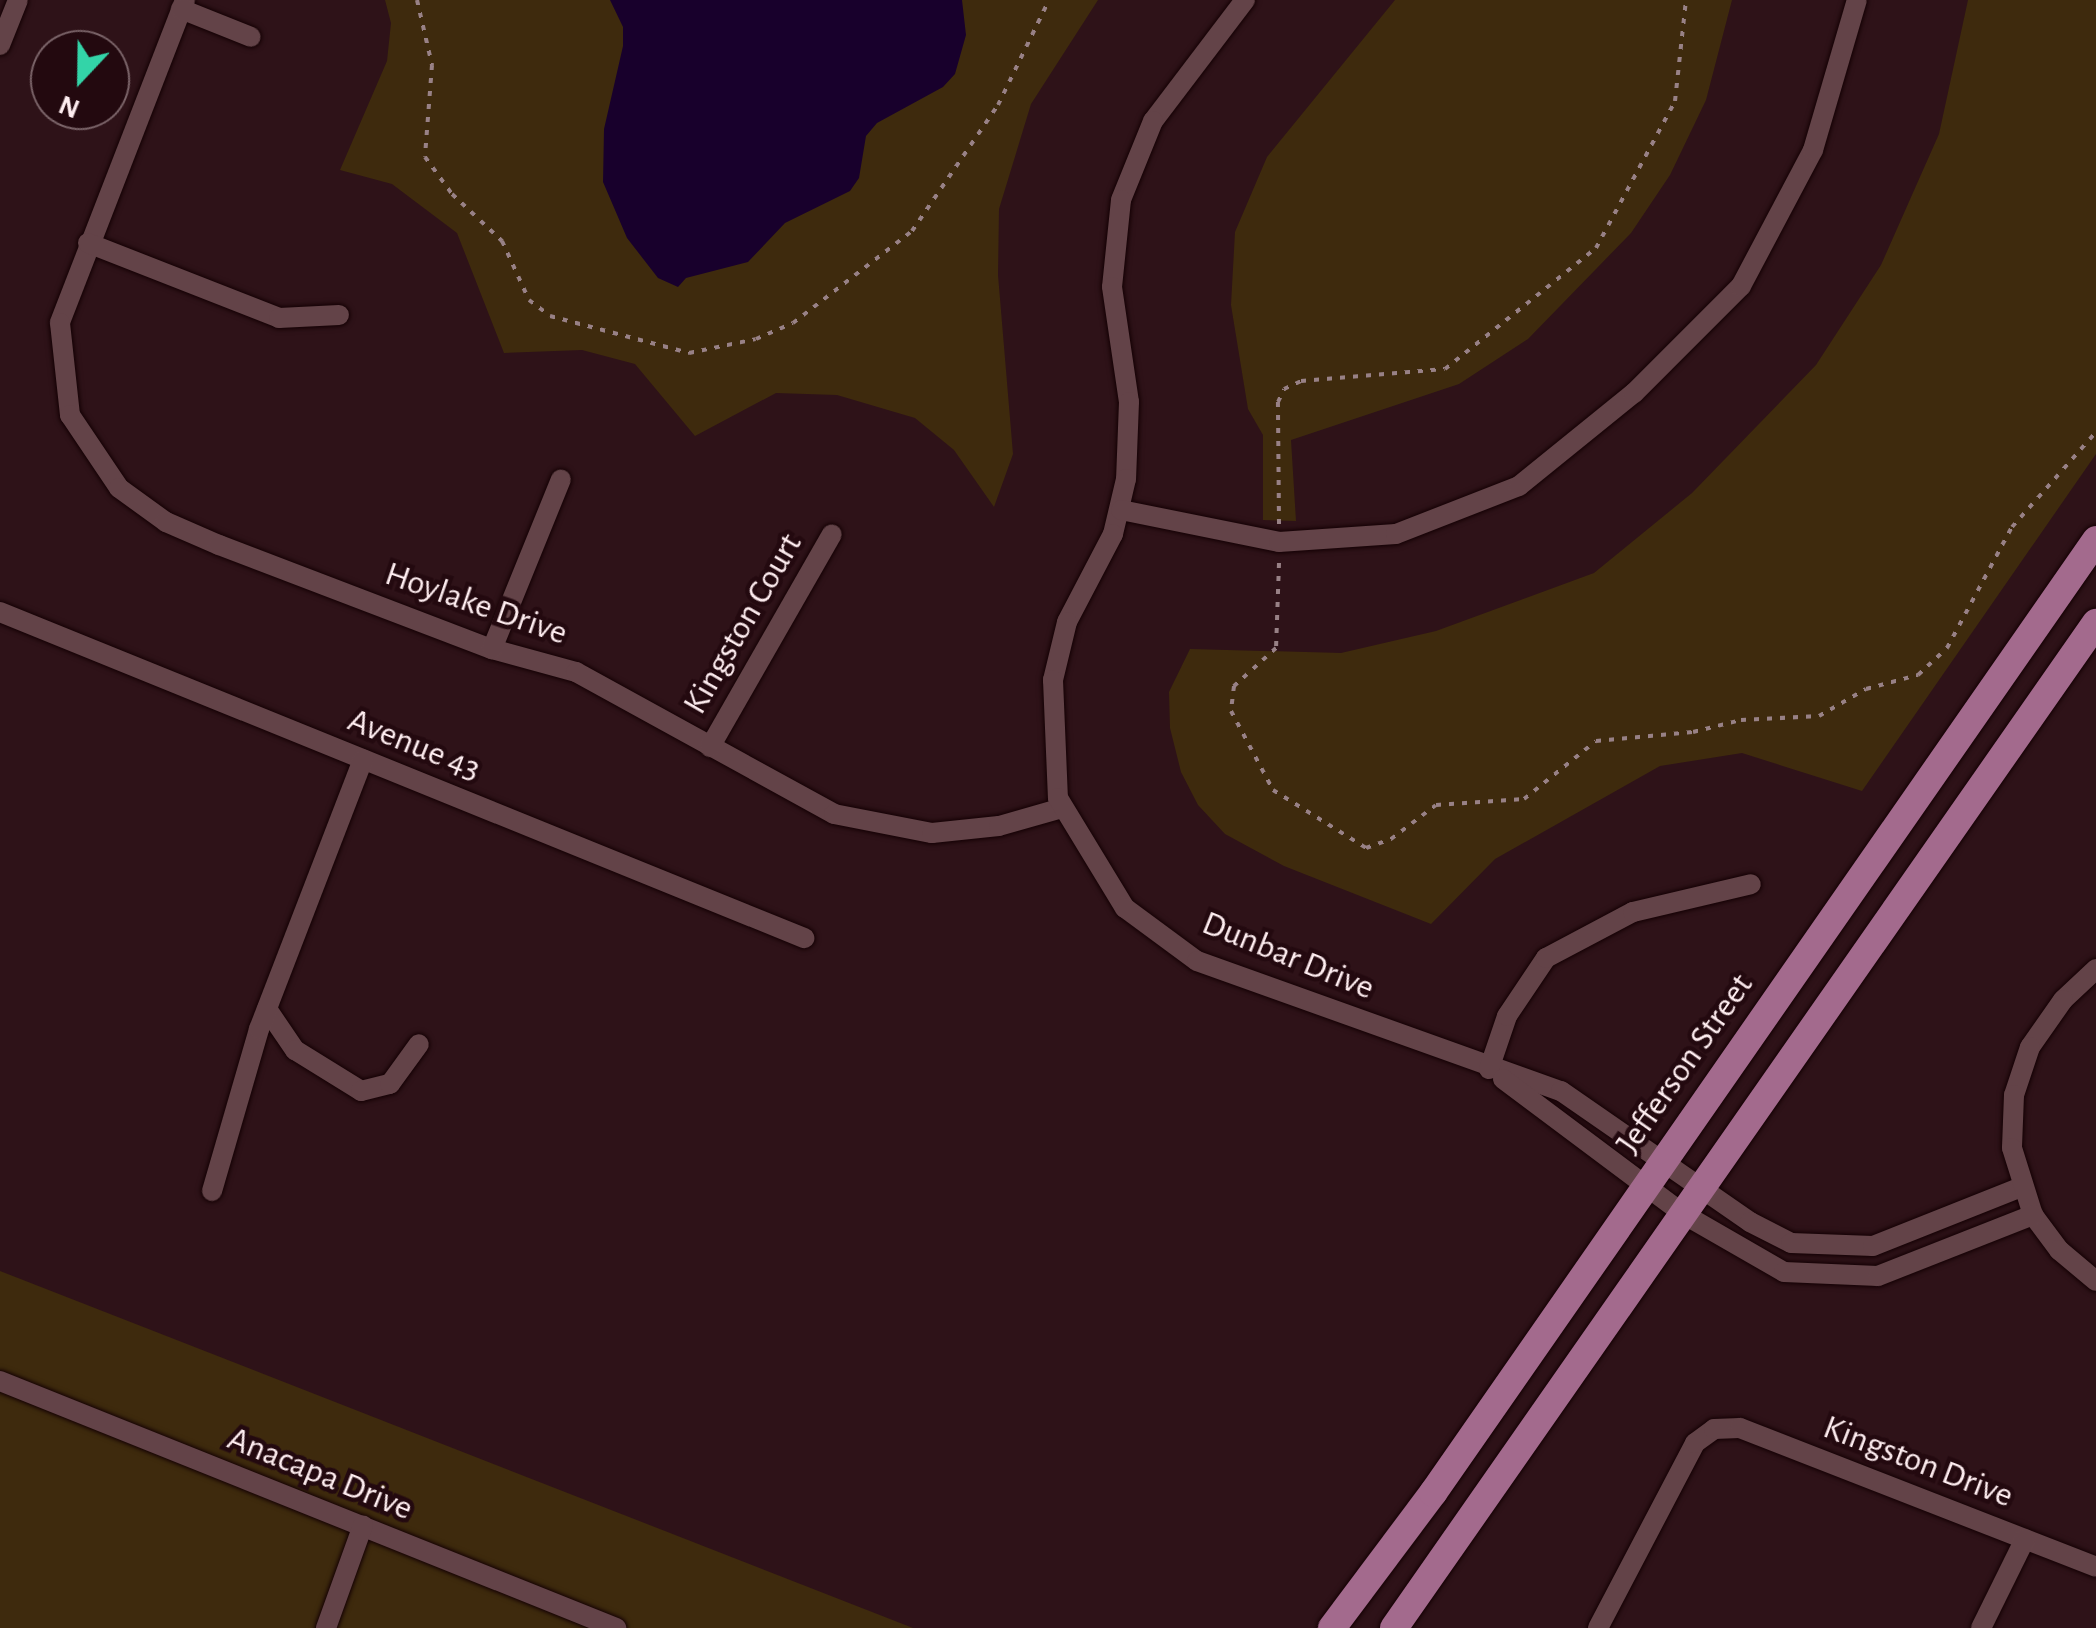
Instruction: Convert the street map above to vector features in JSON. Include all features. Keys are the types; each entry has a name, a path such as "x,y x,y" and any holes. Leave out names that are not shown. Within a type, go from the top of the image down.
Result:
{"main road":[{"name":"Jefferson Street","path":"1394,1628 1666,1200 2096,540"},
{"name":"Jefferson Street","path":"1332,1628 1666,1200 2096,623"}],"street":[{"path":"0,45 18,0"},
{"path":"1062,808 1051,738 1059,650 1121,510 1129,402 1112,287 1121,200 1152,121 1245,0"},
{"path":"1121,510 1279,542 1396,534 1519,486 1634,393 1741,286 1813,150 1857,0"},
{"path":"183,5 251,37"},
{"name":"Hoylake Drive","path":"183,5 64,307 59,358 70,416 118,488 202,537 492,649 576,672 799,797 864,824 965,831 1062,808"},
{"path":"88,243 279,318 339,315"},
{"path":"492,649 561,479"},
{"name":"Kingston Court","path":"710,747 832,534"},
{"name":"Avenue 43","path":"0,612 804,938"},
{"path":"212,1192 267,1009 363,760"},
{"name":"Dunbar Drive","path":"1062,808 1125,908 1198,961 1489,1068 1561,1090 1771,1234 1830,1247 1873,1246 2027,1200"},
{"path":"1489,1068 1507,1016 1546,958 1634,912 1750,884"},
{"path":"2096,969 2063,1000 2030,1048 2014,1095 2012,1148 2027,1200 2059,1250 2096,1281"},
{"path":"267,1009 295,1050 361,1091 390,1084 419,1044"},
{"name":"Dunbar Drive","path":"1489,1068 1666,1200 1757,1261 1828,1277 1892,1272 2027,1200"},
{"name":"Anacapa Drive","path":"0,1381 363,1526 584,1622 616,1628"},
{"name":"Kingston Drive","path":"1598,1628 1695,1443 1714,1429 1740,1428 2096,1568"},
{"path":"326,1628 363,1526"},
{"path":"1981,1628 2025,1539"}],"path":[{"path":"417,0 432,65 425,157 452,194 502,241 528,300 550,316 688,353 794,323 912,231 993,114 1049,0"},
{"path":"1686,0 1675,101 1630,174 1606,235 1583,262 1445,370 1302,381 1280,394 1276,648 1234,686 1229,702 1273,790 1366,848 1391,839 1436,805 1524,799 1596,742 1693,732 1741,720 1819,716 1866,688 1918,676 1947,648 2012,527 2096,432"}],"shaded area":[{"path":"385,0 1098,0 1031,104 999,209 998,275 1013,454 994,507 954,450 915,418 837,395 776,393 695,436 635,364 582,350 504,353 457,233 392,184 340,170 387,61 391,23"},
{"path":"610,0 962,0 966,35 955,74 943,87 877,123 866,136 859,178 850,191 785,223 748,262 686,278 678,287 658,278 627,238 603,182 604,129 623,46 623,27"},
{"path":"1395,0 1732,0 1706,100 1670,175 1631,233 1528,339 1459,384 1291,440 1296,521 1263,520 1263,435 1248,409 1231,305 1235,232 1267,157"},
{"path":"1968,0 2096,0 2096,454 1862,791 1742,753 1660,766 1495,859 1431,924 1284,866 1225,834 1198,805 1181,772 1170,728 1169,692 1190,649 1341,653 1436,631 1594,573 1692,493 1816,365 1881,265 1939,134"},
{"path":"0,1271 913,1628 0,1628"}]}
